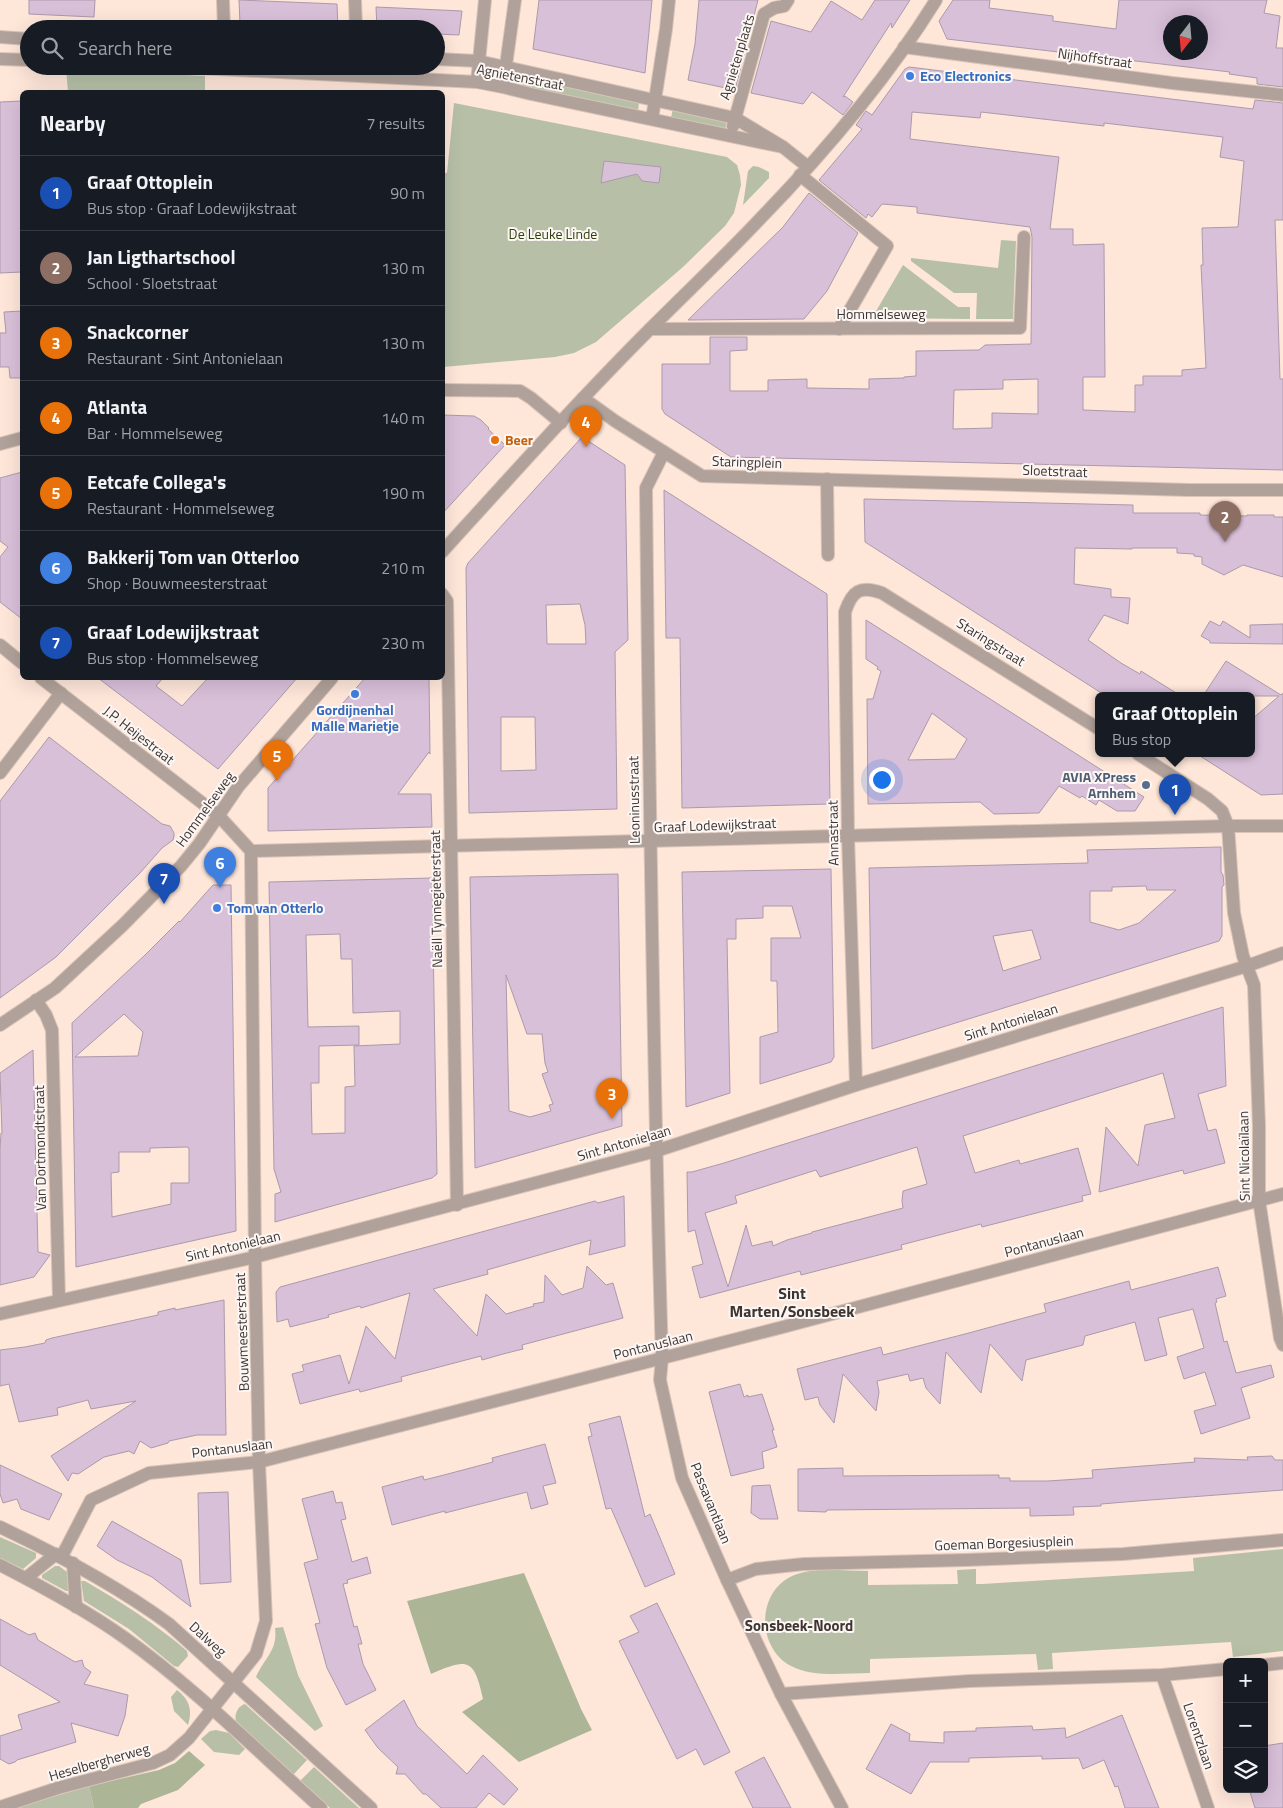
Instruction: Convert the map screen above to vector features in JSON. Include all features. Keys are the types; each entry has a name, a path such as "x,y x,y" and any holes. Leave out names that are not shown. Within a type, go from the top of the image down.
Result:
{"street":[{"path":"223,0 224,20"},
{"path":"355,0 356,20"},
{"path":"477,82 485,0"},
{"path":"503,86 515,0"},
{"path":"652,119 669,0"},
{"name":"Agnietenplaats","path":"731,136 764,14 774,8 784,6 788,0"},
{"path":"445,549 650,328 748,232 804,171 853,114 904,48 936,0"},
{"path":"0,38 20,39"},
{"name":"Nijhoffstraat","path":"904,48 1172,83 1283,95"},
{"path":"0,59 20,60"},
{"name":"Agnietenstraat","path":"445,59 478,61 735,118 782,147 804,171 887,246 839,329"},
{"name":"Agnietenstraat","path":"401,75 503,86 531,94 782,147"},
{"name":"Hommelseweg","path":"650,328 1020,328 1024,237"},
{"path":"445,390 520,391 561,422"},
{"name":"Staringplein","path":"584,398 615,421 702,476 826,479"},
{"path":"0,444 20,439"},
{"name":"Leoninusstraat","path":"656,1151 649,842 646,488 664,452"},
{"path":"826,479 828,555"},
{"name":"Sloetstraat","path":"826,479 1189,490 1283,490"},
{"name":"Staringstraat","path":"864,589 873,589 882,593 1095,726"},
{"name":"Annastraat","path":"856,1085 848,836 845,612 849,599 856,591 864,589"},
{"name":"Naëll Tynnegieterstraat","path":"445,598 448,601 456,1205"},
{"path":"0,645 20,660"},
{"name":"J.P. Heijestraat","path":"45,680 219,816"},
{"name":"Hommelseweg","path":"0,1025 54,988 123,925 181,866 219,816 238,787 330,680"},
{"path":"0,773 61,693"},
{"path":"1143,757 1208,799 1222,811 1228,826"},
{"path":"219,816 251,851"},
{"name":"Sint Nicolaïlaan","path":"1228,826 1234,913 1243,956 1254,985 1259,1126 1259,1200 1280,1338 1283,1345"},
{"name":"Graaf Lodewijkstraat","path":"251,851 1283,826"},
{"name":"Bouwmeesterstraat","path":"234,1683 256,1654 266,1621 259,1462 254,1257 251,851"},
{"name":"Sint Antonielaan","path":"0,1314 254,1257 656,1151 856,1085 1247,966 1283,953"},
{"name":"Van Dortmondtstraat","path":"36,1000 46,1015 52,1030 59,1300"},
{"name":"Passavantlaan","path":"656,1151 662,1358 660,1380 682,1478 727,1580 781,1694 842,1808"},
{"name":"Pontanuslaan","path":"64,1558 91,1500 149,1473 259,1462 783,1328 1283,1194"},
{"name":"Dalweg","path":"0,1527 64,1558 142,1604 162,1619 371,1808"},
{"name":"Goeman Borgesiusplein","path":"727,1580 756,1569 804,1564 1123,1554 1283,1540"},
{"path":"26,1578 64,1558 76,1607"},
{"path":"0,1565 76,1607 125,1638 212,1709 321,1808"},
{"path":"1268,1665 1283,1663"},
{"path":"781,1694 970,1681 1162,1675 1223,1669"},
{"name":"Lorentzlaan","path":"1162,1675 1208,1808"},
{"name":"Heselbergherweg","path":"0,1807 58,1788 153,1763 170,1754 184,1742 234,1683"}],"green space":[{"path":"67,75 205,76 205,90 68,90"},
{"path":"523,78 639,102 638,112 521,88"},
{"name":"De Leuke Linde","path":"454,103 727,157 737,165 741,185 734,213 725,226 683,267 596,342 574,353 555,357 445,367 445,173 447,173"},
{"path":"673,108 727,120 725,130 671,118"},
{"path":"753,166 769,172 769,178 743,205 748,171"},
{"path":"1001,240 1016,241 1013,319 976,319 977,293 954,293 911,261 911,258 998,268"},
{"path":"903,265 958,307 970,307 970,319 872,318"},
{"path":"0,1537 36,1553 36,1558 23,1569 0,1558"},
{"path":"1283,1549 1283,1651 1233,1657 1231,1642 1052,1653 1053,1669 1038,1670 1036,1654 870,1659 870,1673 830,1674 800,1670 780,1658 772,1647 765,1621 767,1607 772,1595 780,1584 792,1576 810,1571 868,1571 868,1585 958,1584 957,1570 976,1569 976,1584 983,1584 1194,1571 1193,1558"},
{"path":"55,1566 59,1566 67,1572 69,1591 42,1578 42,1575"},
{"path":"524,1573 581,1709 592,1730 519,1762 462,1712 483,1699 480,1685 468,1665 453,1665 431,1674 407,1601"},
{"path":"81,1581 85,1581 125,1605 151,1623 187,1651 188,1656 178,1667 174,1666 129,1629 84,1601"},
{"path":"283,1627 298,1675 323,1726 315,1731 256,1677 272,1649 275,1628"},
{"path":"177,1690 189,1705 188,1725 174,1711 171,1697"},
{"path":"245,1704 307,1760 293,1775 236,1721 237,1711"},
{"path":"216,1730 229,1733 245,1749 239,1755 214,1752 201,1739 210,1731"},
{"path":"189,1751 205,1765 178,1790 141,1804 138,1808 94,1808 89,1786 159,1770 175,1763"},
{"path":"314,1767 359,1808 330,1808 300,1781"},
{"path":"89,1786 94,1808 15,1808"}],"building":[{"path":"29,0 95,0 94,17 29,14"},
{"path":"239,0 337,4 338,20 240,20"},
{"path":"539,0 652,0 645,73 533,49"},
{"path":"699,0 758,0 735,90 688,80 695,44"},
{"path":"875,0 910,0 892,28 891,23 843,97 845,96 853,102 843,115 812,92 803,104 751,93 771,21 811,32 831,1 862,20"},
{"path":"953,0 990,0 989,8 1053,16 1053,21 1116,29 1119,0 1267,0 1264,13 1280,16 1276,48 1283,48 1283,87 1257,84 1257,78 1229,74 1230,72 947,39 939,21"},
{"path":"376,7 462,11 459,35 445,34 445,20 377,20"},
{"path":"909,67 1253,109 1255,100 1283,103 1283,220 1275,220 1280,379 1283,379 1283,470 731,457 665,414 662,409 662,364 710,364 710,337 747,337 747,350 730,351 730,391 768,391 768,380 807,379 807,388 869,389 869,379 916,376 916,351 979,350 985,345 1031,344 1032,237 1030,227 917,213 917,207 882,204 872,217 868,214 866,218 819,180 862,129 856,125 866,111 872,115 905,69","holes":["912,112 980,118 981,112 1104,126 1104,123 1223,137 1220,157 1244,161 1238,227 1202,228 1203,265 1201,265 1206,368 1182,370 1182,376 1143,376 1143,385 1135,385 1135,412 1083,410 1083,377 1105,377 1104,244 1073,245 1073,229 1050,229 1059,157 910,139","1038,379 1038,414 992,413 992,428 953,429 954,390 1003,389 1003,380"]},
{"path":"20,101 20,272 0,273 0,102"},
{"path":"604,161 661,167 659,183 642,181 637,174 601,183"},
{"path":"809,193 858,233 827,291 804,319 688,320 783,227"},
{"path":"20,311 20,378 10,378 9,367 0,367 0,333 6,333 4,312"},
{"path":"445,415 474,416 481,420 505,445 445,511"},
{"path":"582,437 625,465 628,640 615,652 617,809 469,813 466,568 468,563","holes":["580,604 585,625 586,644 547,644 546,605","501,717 535,717 536,770 501,771"]},
{"path":"20,473 20,617 0,602 0,557 8,547 0,541 0,478"},
{"path":"664,490 827,594 830,804 682,808 680,638 666,638"},
{"path":"864,499 1133,505 1133,513 1274,515 1274,517 1283,517 1283,577 1243,565 1224,575 1202,564 1202,557 1194,556 1194,554 1177,553 1177,548 1075,548 1074,584 1111,589 1111,597 1130,598 1128,624 1104,615 1088,640 1121,663 1140,674 1141,671 1175,692 1100,692 865,542"},
{"path":"866,620 1144,797 1135,811 1117,811 1099,800 1096,805 1082,796 1080,798 1059,786 1039,813 994,814 980,802 868,804 867,699 873,699 881,671 866,659","holes":["932,713 967,739 955,759 908,760"]},
{"path":"1210,621 1220,626 1223,621 1250,638 1250,625 1283,624 1283,644 1210,643 1210,641 1201,636"},
{"path":"1226,661 1281,695 1283,693 1283,794 1261,795 1202,757 1255,757 1255,717 1279,696 1255,696 1255,692 1206,692"},
{"path":"101,680 161,680 156,686 182,706 206,680 295,680 218,769"},
{"path":"363,680 429,680 430,754 429,752 398,794 431,794 432,827 268,831 268,788"},
{"path":"49,737 162,824 170,826 174,836 173,840 162,848 140,873 56,957 0,998 0,801"},
{"path":"1221,847 1221,872 1224,885 1222,887 1222,936 1219,941 872,1049 869,868 1088,863 1087,850","holes":["1146,886 1147,890 1176,890 1139,923 1119,930 1090,922 1090,891 1112,891 1112,887","1032,930 1041,959 1003,971 993,936"]},
{"path":"831,869 834,1057 831,1062 760,1084 760,1037 778,1032 777,981 771,981 771,938 801,938 792,906 763,906 763,918 736,919 736,939 727,939 730,1093 686,1107 682,872"},
{"path":"618,874 622,1126 475,1168 470,877","holes":["506,975 527,1034 542,1034 545,1063 548,1072 542,1074 553,1104 549,1105 551,1111 530,1117 509,1111"]},
{"path":"432,878 437,1174 432,1178 275,1222 275,1194 281,1192 274,1169 269,882","holes":["340,934 341,959 352,959 353,1013 400,1011 400,1044 354,1046 355,1086 345,1087 345,1133 312,1134 311,1083 319,1083 319,1046 359,1045 359,1026 308,1027 306,935"]},
{"path":"213,885 231,885 236,1231 76,1267 72,1023 180,922","holes":["124,1014 143,1032 138,1056 75,1057","150,1148 189,1148 189,1183 171,1183 171,1204 112,1217 111,1173 119,1172 119,1152 150,1152"]},
{"path":"1223,1007 1226,1086 1198,1094 1208,1131 1216,1129 1225,1163 1184,1174 1183,1170 1099,1192 1106,1127 1138,1166 1145,1125 1175,1118 1163,1073 963,1136 975,1173 1019,1160 1020,1164 1078,1148 1091,1194 1082,1196 1083,1201 982,1227 981,1224 901,1245 902,1249 801,1275 800,1271 700,1298 692,1267 703,1264 695,1230 688,1232 687,1172 724,1163","holes":["917,1147 927,1184 903,1191 903,1208 812,1232 773,1246 772,1241 752,1246 746,1225 728,1287 705,1213 737,1203 735,1196 816,1170 820,1177"]},
{"path":"33,1050 38,1252 50,1255 34,1277 0,1285 0,1149 2,1133 0,1073"},
{"path":"624,1196 625,1246 589,1255 591,1240 487,1270 488,1274 433,1289 477,1336 486,1294 506,1314 544,1302 545,1275 562,1295 583,1288 587,1266 606,1285 613,1283 623,1318 522,1345 523,1349 482,1360 481,1356 401,1377 402,1381 360,1392 359,1389 300,1404 292,1374 304,1371 302,1365 340,1355 349,1384 366,1326 395,1359 410,1293 290,1327 288,1319 277,1322 276,1292 280,1287 595,1201 598,1203"},
{"path":"1218,1267 1226,1296 1216,1299 1217,1302 1215,1303 1224,1342 1227,1341 1236,1373 1271,1365 1274,1377 1241,1388 1250,1418 1201,1434 1194,1411 1216,1405 1205,1372 1184,1379 1177,1357 1204,1348 1193,1309 1158,1318 1167,1355 1145,1361 1135,1322 1085,1336 1083,1345 1026,1360 1022,1381 990,1344 981,1393 946,1352 940,1404 926,1388 923,1378 910,1381 908,1374 877,1381 879,1392 876,1411 843,1374 834,1423 820,1405 818,1397 805,1400 797,1369 881,1347 883,1355 965,1334 1046,1312 1044,1304 1129,1281 1131,1290"},
{"path":"224,1300 226,1435 197,1435 169,1441 168,1443 151,1448 140,1441 134,1454 129,1451 104,1457 78,1474 72,1473 68,1481 51,1456 136,1401 91,1409 88,1400 57,1408 58,1415 19,1422 9,1384 0,1386 0,1350 45,1343 46,1340 52,1338 158,1315 158,1312"},
{"path":"740,1384 744,1397 762,1394 774,1430 772,1430 777,1447 762,1452 764,1468 731,1476 709,1392"},
{"path":"620,1416 645,1517 650,1514 675,1574 645,1587 611,1508 606,1509 588,1437 592,1436 589,1424"},
{"path":"545,1444 556,1483 543,1486 548,1504 531,1509 527,1492 392,1525 382,1487 423,1476 424,1480 444,1475 493,1462 492,1458"},
{"path":"1272,1456 1275,1460 1283,1460 1283,1490 1073,1507 1074,1515 1030,1516 1030,1508 798,1511 798,1469 843,1468 843,1476 999,1475 999,1478 1010,1478 1010,1481 1048,1481 1093,1478 1092,1470 1195,1462 1194,1458 1248,1460 1247,1457"},
{"path":"0,1465 62,1494 49,1520 21,1509 17,1499 3,1503 0,1494"},
{"path":"770,1485 778,1519 760,1519 751,1513 752,1486"},
{"path":"333,1491 336,1503 342,1502 346,1519 341,1520 352,1562 367,1557 371,1573 347,1580 348,1583 343,1584 354,1627 357,1626 362,1644 358,1644 363,1664 376,1690 346,1705 327,1668 315,1624 320,1623 304,1563 318,1559 302,1499"},
{"path":"228,1492 231,1582 200,1584 198,1493"},
{"path":"112,1521 181,1560 191,1607 152,1577 117,1560 97,1546"},
{"path":"657,1603 730,1752 704,1765 696,1749 677,1759 619,1641 639,1632 630,1616"},
{"path":"0,1619 29,1635 35,1633 38,1640 75,1662 82,1660 84,1667 91,1672 84,1684 128,1695 125,1716 118,1736 71,1723 76,1742 9,1764 0,1759 0,1736 22,1729 18,1715 60,1702 0,1665"},
{"path":"404,1700 417,1726 467,1774 483,1755 518,1789 504,1805 489,1793 476,1808 441,1808 426,1794 423,1794 405,1774 396,1774 398,1767 378,1748 365,1730"},
{"path":"1122,1715 1159,1808 1125,1808 1118,1786 1115,1787 1104,1760 1083,1769 1079,1758 1042,1759 1042,1756 969,1758 969,1762 930,1762 911,1794 866,1769 891,1724 910,1734 909,1741 944,1743 944,1732 976,1731 976,1728 1032,1726 1033,1730 1065,1728 1066,1738"},
{"path":"1283,1743 1283,1808 1255,1808 1250,1793 1268,1793 1268,1745"},
{"path":"764,1757 791,1808 753,1808 735,1772"}],"place":[{"name":"Eco Electronics","path":"910,76"},
{"name":"Beer","path":"495,440"},
{"name":"Atlanta","path":"586,447"},
{"name":"Jan Ligthartschool","path":"1225,542"},
{"name":"Gordijnenhal Malle Marietje","path":"355,694"},
{"name":"Eetcafe Collega's","path":"277,781"},
{"name":"AVIA XPress Arnhem","path":"1146,785"},
{"name":"Graaf Ottoplein","path":"1175,815"},
{"name":"Bakkerij Tom van Otterloo","path":"220,888"},
{"name":"Graaf Lodewijkstraat","path":"164,904"},
{"name":"Tom van Otterlo","path":"217,908"},
{"name":"Snackcorner","path":"612,1119"}],"district":[{"name":"Sint Marten/Sonsbeek","path":"792,1302"},
{"name":"Sonsbeek-Noord","path":"799,1626"}]}
